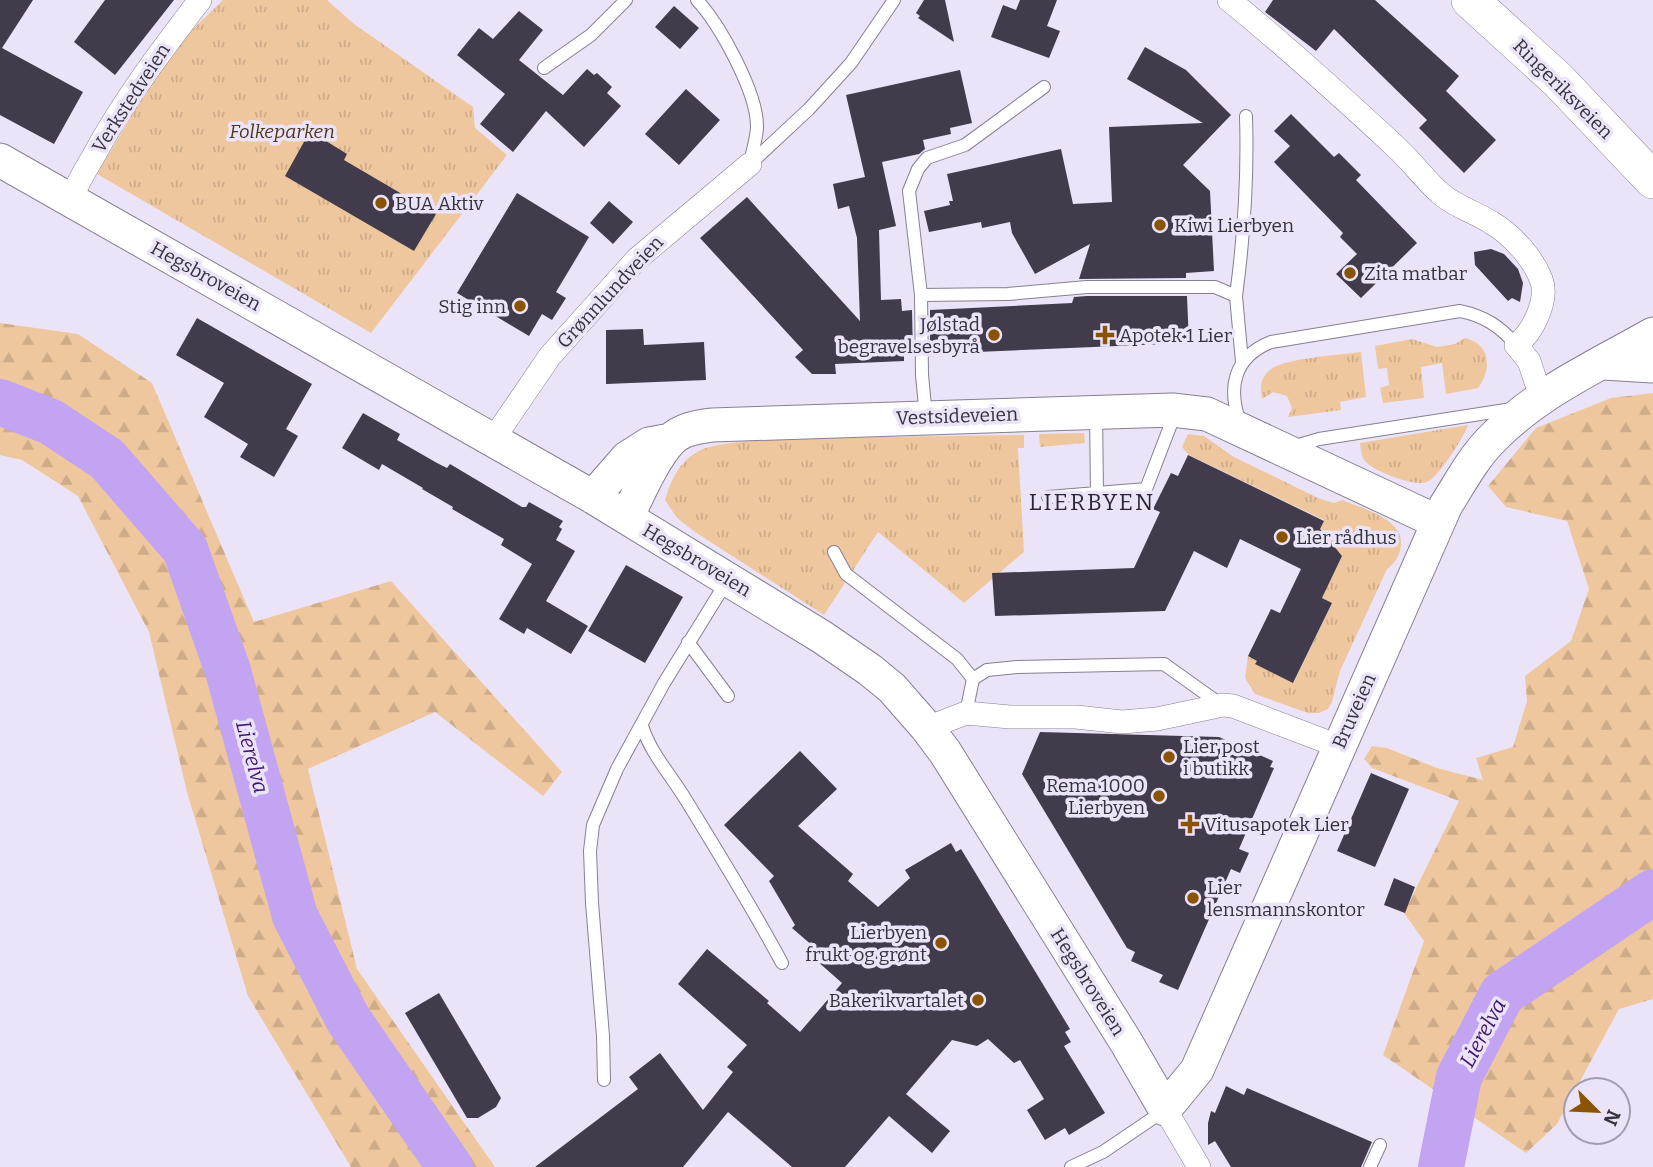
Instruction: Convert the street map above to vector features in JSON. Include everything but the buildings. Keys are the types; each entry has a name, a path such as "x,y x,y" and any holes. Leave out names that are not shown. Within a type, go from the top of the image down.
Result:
{"main road":[{"name":"Ringeriksveien","path":"1470,0 1558,80 1653,180"}],"street":[{"name":"Verkstedveien","path":"71,201 120,110 149,66 200,0"},
{"path":"1229,0 1318,74 1441,194 1452,203 1494,224 1535,266 1542,281 1540,307 1526,338 1516,345 1529,361 1534,403"},
{"name":"Hegsbroveien","path":"0,160 627,517 822,637 892,688 927,728 969,789 1126,1042 1199,1167"},
{"name":"Grønnlundveien","path":"492,441 550,356 637,259 750,164"},
{"name":"Bruveien","path":"1165,1110 1197,1070 1446,505 1490,440 1534,403 1556,387 1653,334"},
{"path":"1603,363 1653,366"},
{"name":"Vestsideveien","path":"593,497 627,458 649,444 671,440 693,427 1176,410 1207,414 1438,522"},
{"path":"627,517 671,440"},
{"path":"927,728 967,713 1010,718 1076,717 1122,722 1157,719 1223,705 1233,706 1338,746"}],"lane":[{"path":"544,68 591,35 626,0"},
{"path":"697,0 733,55 752,101 757,125 750,164"},
{"path":"750,164 809,109 851,63 894,0"},
{"path":"926,417 922,375 921,295 909,191 918,169 927,158 965,145 1044,86"},
{"path":"1242,362 1236,296 1245,229 1248,169 1246,116"},
{"path":"921,295 1008,294 1087,287 1215,287 1236,296"},
{"path":"1243,431 1234,398 1237,374 1242,362 1253,351 1271,342 1460,312 1481,315 1509,336 1516,345"},
{"path":"1286,450 1319,439 1534,403"},
{"path":"1048,497 1146,489 1176,410"},
{"path":"1096,411 1097,493"},
{"path":"834,552 846,574 957,659 973,679"},
{"path":"604,1080 590,851 593,825 617,769 688,642 729,579"},
{"path":"688,642 728,696"},
{"path":"967,713 973,679 987,670 1017,667 1164,664 1223,705"},
{"path":"642,726 648,745 686,799 751,905 782,963"},
{"path":"1071,1167 1103,1152 1165,1110"},
{"path":"1370,1167 1380,1144"}],"green space":[{"name":"Folkeparken","path":"223,0 327,0 354,24 473,107 475,128 507,155 371,333 97,174 142,98 186,36"},
{"path":"0,323 78,334 152,383 254,622 391,581 562,772 543,796 435,712 308,769 357,969 495,1167 351,1167 248,996 187,792 149,632 78,496 22,460 0,455"},
{"path":"1465,338 1480,346 1486,358 1486,373 1478,388 1446,394 1442,363 1421,367 1424,398 1383,403 1380,388 1389,385 1387,368 1378,369 1375,346 1412,339 1437,347 1455,344"},
{"path":"1361,352 1366,397 1340,402 1341,410 1288,417 1292,408 1287,396 1273,392 1262,399 1263,379 1267,372 1279,365"},
{"path":"1653,393 1653,999 1619,1009 1583,1076 1562,1076 1562,1115 1557,1124 1526,1153 1383,1055 1424,941 1404,913 1459,801 1372,768 1364,759 1372,746 1387,748 1437,768 1483,780 1476,758 1513,747 1527,701 1525,676 1571,641 1589,589 1567,521 1506,507 1488,486 1536,428 1611,398"},
{"path":"1468,425 1444,465 1427,482 1405,481 1387,474 1367,463 1362,454 1360,443"},
{"path":"1084,433 1085,443 1040,447 1039,434"},
{"path":"1188,434 1204,436 1234,457 1318,498 1334,503 1342,500 1370,511 1396,528 1401,545 1398,556 1387,569 1340,671 1328,709 1319,713 1308,713 1255,694 1245,678 1248,656 1257,661 1256,663 1294,682 1332,603 1322,598 1342,556 1320,529 1324,520 1189,455 1182,447"},
{"path":"1024,435 1024,448 1018,448 1024,552 964,603 878,532 824,615 695,532 677,518 665,500 685,461 697,452 720,445 751,441"}],"waterway":[{"name":"Lierelva","path":"0,402 51,422 107,459 185,549 228,671 295,916 348,1019 450,1167"},
{"name":"Lierelva","path":"1441,1167 1459,1077 1502,994 1653,892"}],"place":[{"name":"BUA Aktiv","path":"381,203"},
{"name":"Kiwi Lierbyen","path":"1160,225"},
{"name":"Zita matbar","path":"1350,273"},
{"name":"Stig inn","path":"520,306"},
{"name":"Jølstad begravelsesbyrå","path":"994,335"},
{"name":"Apotek 1 Lier","path":"1105,335"},
{"name":"Lier rådhus","path":"1282,537"},
{"name":"Lier post i butikk","path":"1169,757"},
{"name":"Rema 1000 Lierbyen","path":"1159,796"},
{"name":"Vitusapotek Lier","path":"1190,824"},
{"name":"Lier lensmannskontor","path":"1193,898"},
{"name":"Lierbyen frukt og grønt","path":"941,943"},
{"name":"Bakerikvartalet","path":"978,1000"}],"district":[{"name":"LIERBYEN","path":"1092,502"}]}
